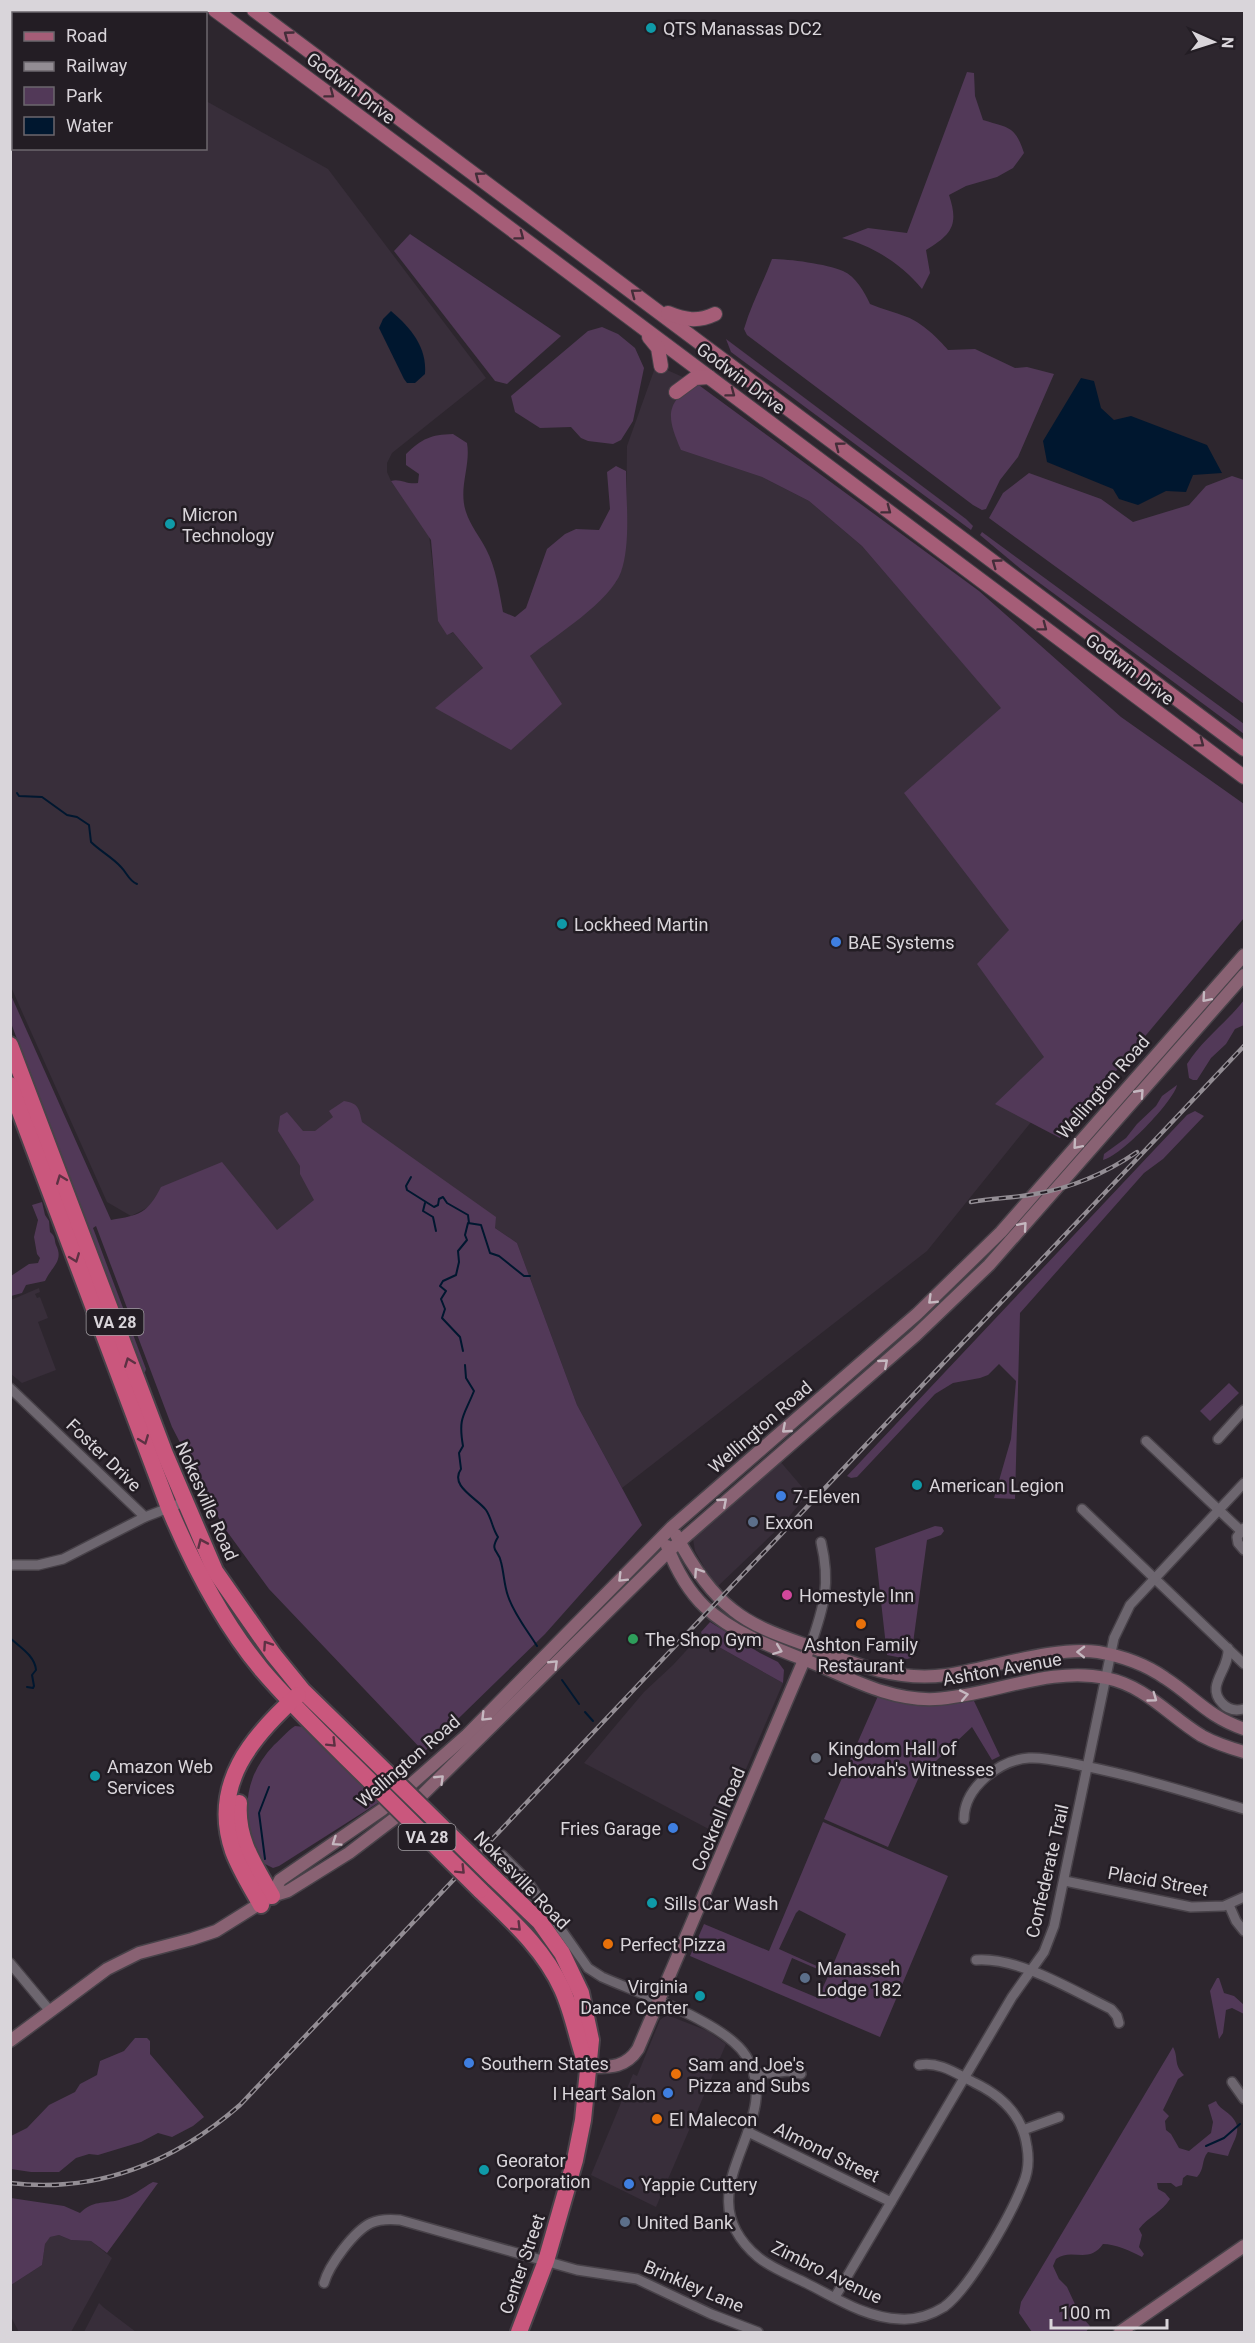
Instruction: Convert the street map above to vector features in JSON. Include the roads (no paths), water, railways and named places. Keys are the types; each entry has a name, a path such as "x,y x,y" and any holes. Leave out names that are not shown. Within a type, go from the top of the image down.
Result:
{"highway":[{"name":"Nokesville Road","path":"10,1045 176,1505"},
{"name":"Nokesville Road","path":"10,1085 176,1505 215,1571 273,1654 301,1700 374,1785 526,1935 551,1967 568,2002 587,2067"},
{"name":"Nokesville Road","path":"301,1700 387,1773 540,1922 558,1947 575,1979 585,2008 591,2040 587,2067"},
{"path":"267,1900 239,1865 230,1841 227,1819 230,1789 237,1767 247,1750 301,1700"},
{"name":"Center Street","path":"519,2332 546,2261 580,2136 587,2067"}],"main road":[{"name":"Godwin Drive","path":"215,10 1245,777"},
{"name":"Godwin Drive","path":"254,10 1245,749"},
{"path":"656,309 691,320 715,314"},
{"path":"638,324 658,348 661,366"},
{"path":"676,392 695,378 709,377"},
{"name":"Wellington Road","path":"267,1900 280,1880 383,1809 467,1735 672,1527 917,1314 1002,1233 1245,954"},
{"name":"Wellington Road","path":"10,2041 107,1969 139,1953 208,1934 267,1900 288,1891 349,1853 412,1805 679,1541 916,1335 989,1265 1245,975"},
{"name":"Ashton Avenue","path":"672,1527 704,1581 731,1609 754,1624 868,1669 911,1676 944,1675 1065,1652 1095,1652 1138,1663 1153,1670 1168,1679 1208,1712 1245,1729"},
{"name":"Ashton Avenue","path":"663,1536 685,1583 710,1611 741,1633 885,1692 931,1699 949,1698 1052,1677 1089,1675 1106,1678 1144,1692 1202,1735 1245,1752"},
{"name":"Cockrell Road","path":"587,2067 618,2066 629,2061 638,2049 810,1647"},
{"path":"1120,2332 1245,2246"}],"street":[{"name":"Foster Drive","path":"10,1388 145,1517 176,1505"},
{"path":"1218,1439 1245,1410"},
{"path":"1146,1441 1218,1511 1242,1529 1237,1540 1245,1550"},
{"name":"Confederate Trail","path":"835,2297 1012,1997 1044,1953 1052,1934 1065,1881 1111,1655 1117,1628 1123,1616 1154,1577 1245,1483"},
{"path":"1082,1509 1245,1664"},
{"path":"10,1565 38,1565 64,1558 145,1517"},
{"name":"Cockrell Road","path":"810,1647 826,1584 827,1569 821,1542"},
{"path":"1228,1648 1227,1662 1217,1680 1216,1694 1224,1706 1238,1710 1245,1709"},
{"path":"964,1819 965,1807 972,1794 991,1773 1017,1760 1038,1758 1159,1783 1245,1809"},
{"name":"Zimbro Avenue","path":"502,1855 525,1878 588,1968 597,1975 727,2034 745,2054 754,2074 757,2092 755,2108 734,2168 729,2191 730,2213 738,2234 746,2245 765,2262 835,2297 878,2316 904,2319 933,2313 953,2299 968,2281 1023,2184 1028,2160 1023,2130 1012,2110 1002,2099 942,2066 919,2065"},
{"name":"Placid Street","path":"1065,1881 1191,1907 1229,1905 1245,1897"},
{"path":"1229,1905 1236,1921 1245,1931"},
{"path":"976,1960 1000,1960 1030,1972 1111,2009 1119,2023"},
{"path":"10,1963 50,2011"},
{"path":"754,2074 788,2071 801,2074"},
{"path":"1232,2082 1245,2099"},
{"path":"1023,2130 1059,2117"},
{"name":"Almond Street","path":"748,2132 891,2202"},
{"name":"Brinkley Lane","path":"324,2283 327,2272 360,2231 370,2223 390,2219 419,2225 589,2273 637,2279 711,2314 758,2332"}],"water":[{"path":"391,311 411,331 423,355 425,374 415,383 407,383 404,379 379,328 383,319"},
{"path":"1081,378 1094,381 1101,408 1114,420 1131,416 1207,445 1222,473 1193,475 1186,492 1166,491 1138,505 1119,499 1113,489 1047,462 1043,441"}],"waterway":[{"path":"17,793 19,796 42,797 67,815 77,817 89,825 91,842 117,863 137,884"},
{"path":"411,1177 406,1186 407,1190 434,1207 443,1197 447,1203 468,1215 469,1223"},
{"path":"425,1203 423,1211 433,1217 436,1231"},
{"path":"463,1351 460,1337 442,1318 445,1309 441,1299 446,1291 440,1286 443,1281 456,1275 459,1262 458,1251 467,1240 465,1235 468,1223 481,1225 490,1253 499,1256 524,1276 530,1276"},
{"path":"465,1365 466,1378 474,1391 462,1422 463,1446 459,1453 461,1469 458,1475 459,1481 461,1486 488,1513 498,1537 494,1548 500,1558 508,1596 517,1616 537,1646"},
{"path":"10,1638 26,1652 35,1665 36,1670 32,1675 34,1686 33,1688 27,1687"},
{"path":"562,1680 579,1704"},
{"path":"585,1712 593,1721"},
{"path":"265,1859 259,1813 269,1787"},
{"path":"1206,2146 1224,2138 1240,2124"}],"railway":[{"path":"10,2183 43,2185 74,2183 105,2178 134,2169 189,2142 240,2105 1244,1046"},
{"path":"971,1202 1062,1188 1101,1173 1137,1152"}],"place":[{"name":"QTS Manassas DC2","path":"651,28"},
{"name":"Micron Technology","path":"170,524"},
{"name":"Lockheed Martin","path":"562,924"},
{"name":"BAE Systems","path":"836,942"},
{"name":"American Legion","path":"917,1485"},
{"name":"7-Eleven","path":"781,1496"},
{"name":"Exxon","path":"753,1522"},
{"name":"Homestyle Inn","path":"787,1595"},
{"name":"Ashton Family Restaurant","path":"861,1624"},
{"name":"The Shop Gym","path":"633,1639"},
{"name":"Kingdom Hall of Jehovah's Witnesses","path":"816,1758"},
{"name":"Amazon Web Services","path":"95,1776"},
{"name":"Fries Garage","path":"673,1828"},
{"name":"Sills Car Wash","path":"652,1903"},
{"name":"Perfect Pizza","path":"608,1944"},
{"name":"Manasseh Lodge 182","path":"805,1978"},
{"name":"Virginia Dance Center","path":"700,1996"},
{"name":"Southern States","path":"469,2063"},
{"name":"Sam and Joe's Pizza and Subs","path":"676,2074"},
{"name":"I Heart Salon","path":"668,2093"},
{"name":"El Malecon","path":"657,2119"},
{"name":"Georator Corporation","path":"484,2170"},
{"name":"Yappie Cuttery","path":"629,2184"},
{"name":"United Bank","path":"625,2222"}]}
